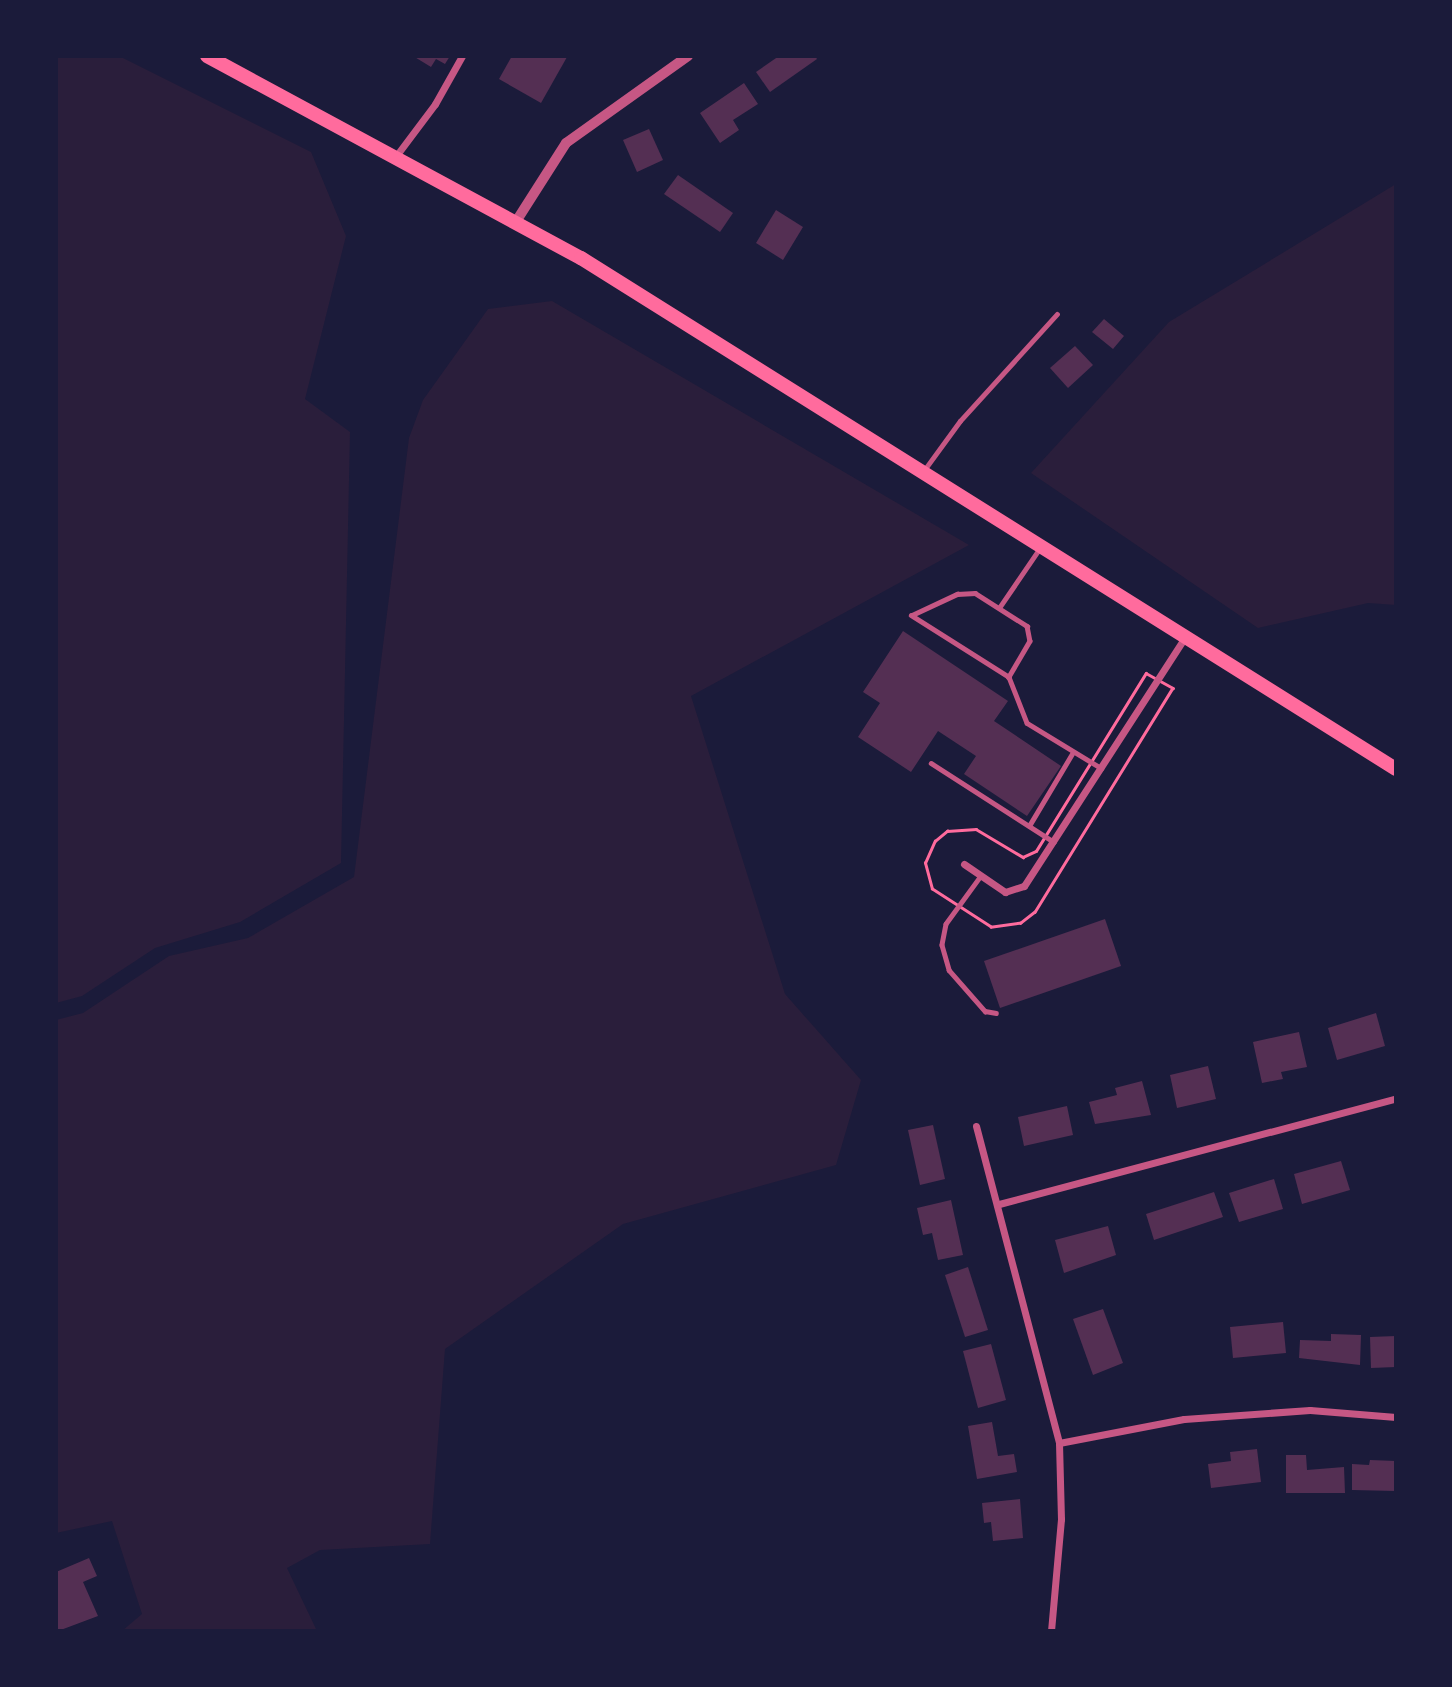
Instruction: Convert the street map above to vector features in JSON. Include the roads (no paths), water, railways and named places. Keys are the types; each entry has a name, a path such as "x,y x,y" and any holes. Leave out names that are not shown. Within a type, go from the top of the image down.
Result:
{"highway":[{"path":"207,56 517,220 1396,769"}],"street":[{"path":"396,156 435,104 462,56"},
{"path":"517,220 566,143 688,56"},
{"path":"964,864 1006,892 1024,886 1055,843 1185,637"},
{"path":"999,1204 1396,1097"},
{"path":"975,1126 999,1204 1059,1443 1061,1519 1051,1631"},
{"path":"1059,1443 1196,1418 1310,1410 1396,1417"}],"lane":[{"path":"923,472 960,421 1057,314"},
{"path":"999,608 1041,547"},
{"path":"1009,677 1030,641 1027,626 999,608 975,593 957,594 911,615 1009,677 1027,723 1072,754 1101,769"},
{"path":"1029,826 1072,754"},
{"path":"931,764 1055,843"},
{"path":"981,876 946,924 942,945 948,970 985,1011 996,1013"}]}
